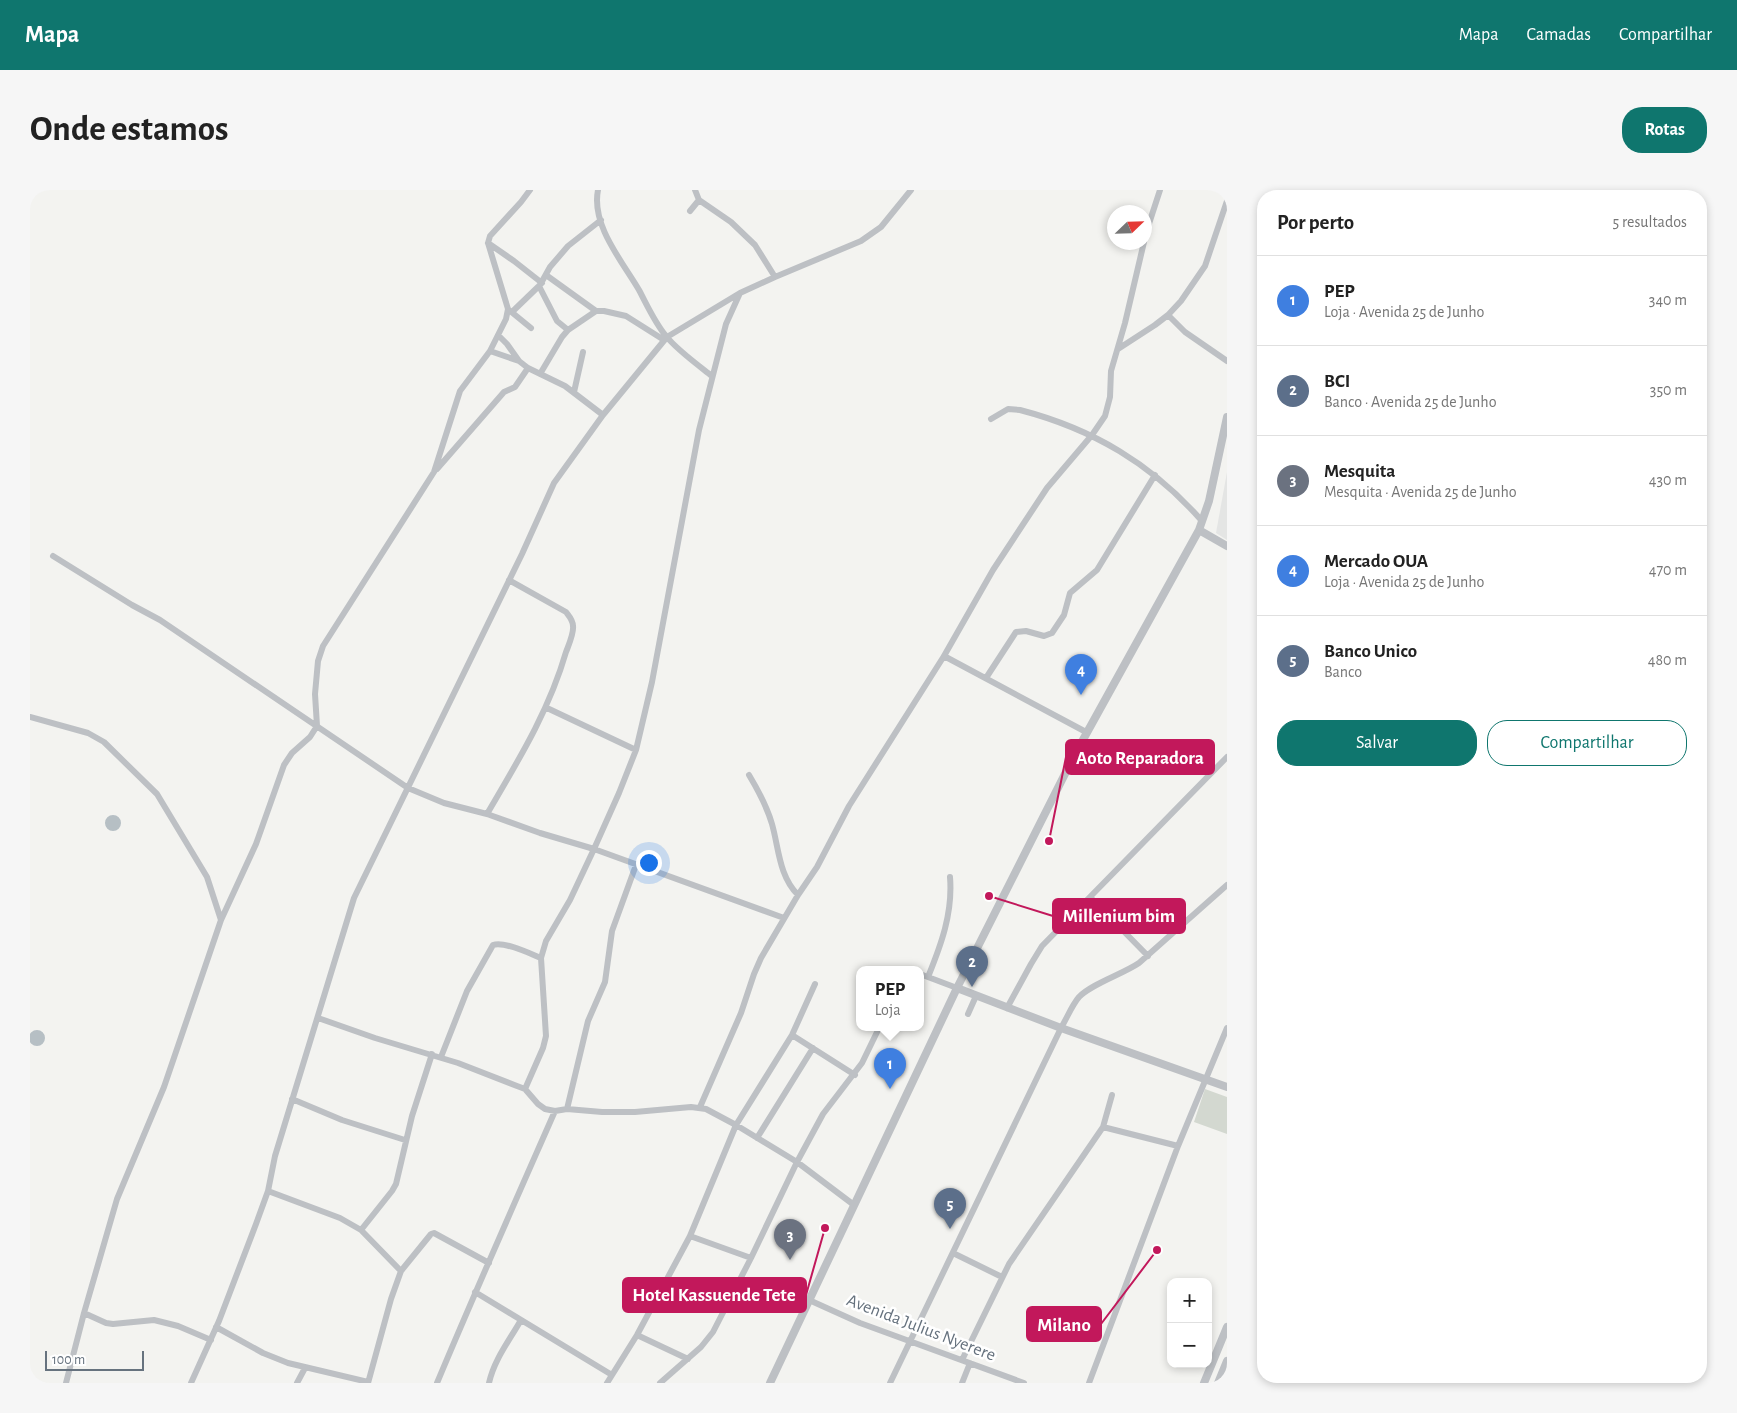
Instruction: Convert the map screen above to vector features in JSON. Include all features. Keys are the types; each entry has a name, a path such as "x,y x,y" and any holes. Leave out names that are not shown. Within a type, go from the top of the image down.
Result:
{"street":[{"path":"530,190 490,236 488,243 510,311 531,328"},
{"path":"598,190 596,200 601,220 614,253 629,273 666,339"},
{"path":"695,190 699,200 731,222 755,245 774,277"},
{"path":"191,1383 211,1340 268,1191 275,1156 354,898 509,580 554,483 603,415 666,339 740,293 774,277 861,242 881,227 911,190"},
{"path":"1152,216 1160,190"},
{"path":"690,211 699,200"},
{"path":"1118,348 1148,330 1168,315 1181,301 1205,266 1227,201"},
{"path":"434,472 460,391 490,351 510,311 540,284 553,263 568,246 601,220"},
{"path":"488,243 514,261 540,284 557,321 568,330"},
{"path":"700,1107 742,1013 754,974 784,918 817,867 849,806 944,656 993,570 1047,488 1092,435 1105,416 1112,371 1142,250"},
{"path":"546,275 596,311"},
{"path":"524,1089 543,1048 546,1036 541,958 546,941 570,900 620,793 636,750 652,682 690,474 712,376 726,324 740,293"},
{"path":"540,374 562,336 568,330 596,311 604,311 626,316 666,339 712,376"},
{"path":"1168,315 1186,332 1227,361"},
{"path":"498,335 519,361 528,368 574,392 603,415"},
{"path":"490,351 519,361"},
{"path":"574,392 583,352"},
{"path":"66,1383 84,1313 118,1199 164,1087 221,920 256,844 284,765 292,753 310,737 316,726 315,694 318,660 323,646 434,472 504,392 515,387 528,368"},
{"path":"991,419 1008,409 1020,410 1092,435 1126,454 1155,475 1192,509 1202,521"},
{"path":"770,1383 957,988 1086,732 1199,530 1214,481 1227,417"},
{"path":"986,678 1016,632 1026,631 1044,636 1052,633 1064,616 1070,592 1097,570 1155,475"},
{"path":"1199,530 1227,546"},
{"path":"53,556 160,620 408,788 444,803 487,814 540,833 594,849 784,918"},
{"path":"487,814 518,764 547,708 561,671 574,627 566,612 509,580"},
{"path":"944,656 1086,732"},
{"path":"547,708 636,750"},
{"path":"30,717 88,733 104,742 156,794 207,877 221,920"},
{"path":"1007,1008 1042,946 1227,757"},
{"path":"749,775 772,823 781,865 789,887 798,895"},
{"path":"567,1109 588,1021 605,982 612,931 636,865"},
{"path":"928,977 947,925 951,902 950,877"},
{"path":"890,1383 1061,1028 1078,998 1086,991 1125,972 1148,956 1227,885"},
{"path":"1091,898 1148,956"},
{"path":"441,1057 467,991 493,945 506,945 541,958"},
{"path":"924,976 1061,1028 1227,1087"},
{"path":"607,1383 637,1335 690,1236 736,1125 792,1035 815,984"},
{"path":"968,1014 976,996"},
{"path":"318,1018 375,1038 441,1057 524,1089 545,1110 567,1109 626,1113 700,1107 736,1125 797,1162 854,1205"},
{"path":"1089,1383 1178,1146 1227,1028"},
{"path":"660,1383 701,1347 713,1332 797,1162 823,1114 855,1075 878,1031"},
{"path":"792,1035 855,1075"},
{"path":"757,1138 813,1048"},
{"path":"361,1230 396,1184 405,1140 432,1054"},
{"path":"962,1360 1009,1264 1103,1127 1112,1095"},
{"path":"292,1099 342,1120 405,1140"},
{"path":"437,1383 554,1111"},
{"path":"1103,1127 1178,1146"},
{"path":"268,1191 340,1218 361,1230 401,1272"},
{"path":"216,1327 263,1353 290,1364 332,1372 368,1382 391,1299 401,1272 427,1239 434,1233 489,1263"},
{"path":"690,1236 751,1258"},
{"path":"953,1253 1002,1277"},
{"path":"475,1292 612,1375"},
{"name":"Avenida Julius Nyerere","path":"809,1300 860,1323 1024,1383"},
{"path":"84,1313 113,1324 154,1320 178,1326 211,1340"},
{"path":"489,1383 492,1369 521,1320"},
{"path":"1204,1383 1227,1327"},
{"path":"637,1335 688,1359"},
{"path":"1218,1383 1227,1361"},
{"path":"962,1383 970,1363"},
{"path":"297,1383 305,1368"}],"shaded area":[{"path":"1227,472 1227,540 1216,533"},
{"path":"110,815 116,815 121,820 119,829 110,831 105,826 105,820"},
{"path":"37,1030 43,1032 45,1038 43,1044 37,1046 31,1044 29,1038 31,1032"},
{"path":"1205,1089 1227,1097 1227,1134 1194,1122"}],"place":[{"name":"Mercado OUA","path":"1081,695"},
{"name":"Aoto Reparadora","path":"1049,841"},
{"name":"Millenium bim","path":"989,896"},
{"name":"BCI","path":"972,987"},
{"name":"PEP","path":"890,1089"},
{"name":"Hotel Kassuende Tete","path":"825,1228"},
{"name":"Banco Unico","path":"950,1229"},
{"name":"Milano","path":"1157,1250"},
{"name":"Mesquita","path":"790,1260"}]}
